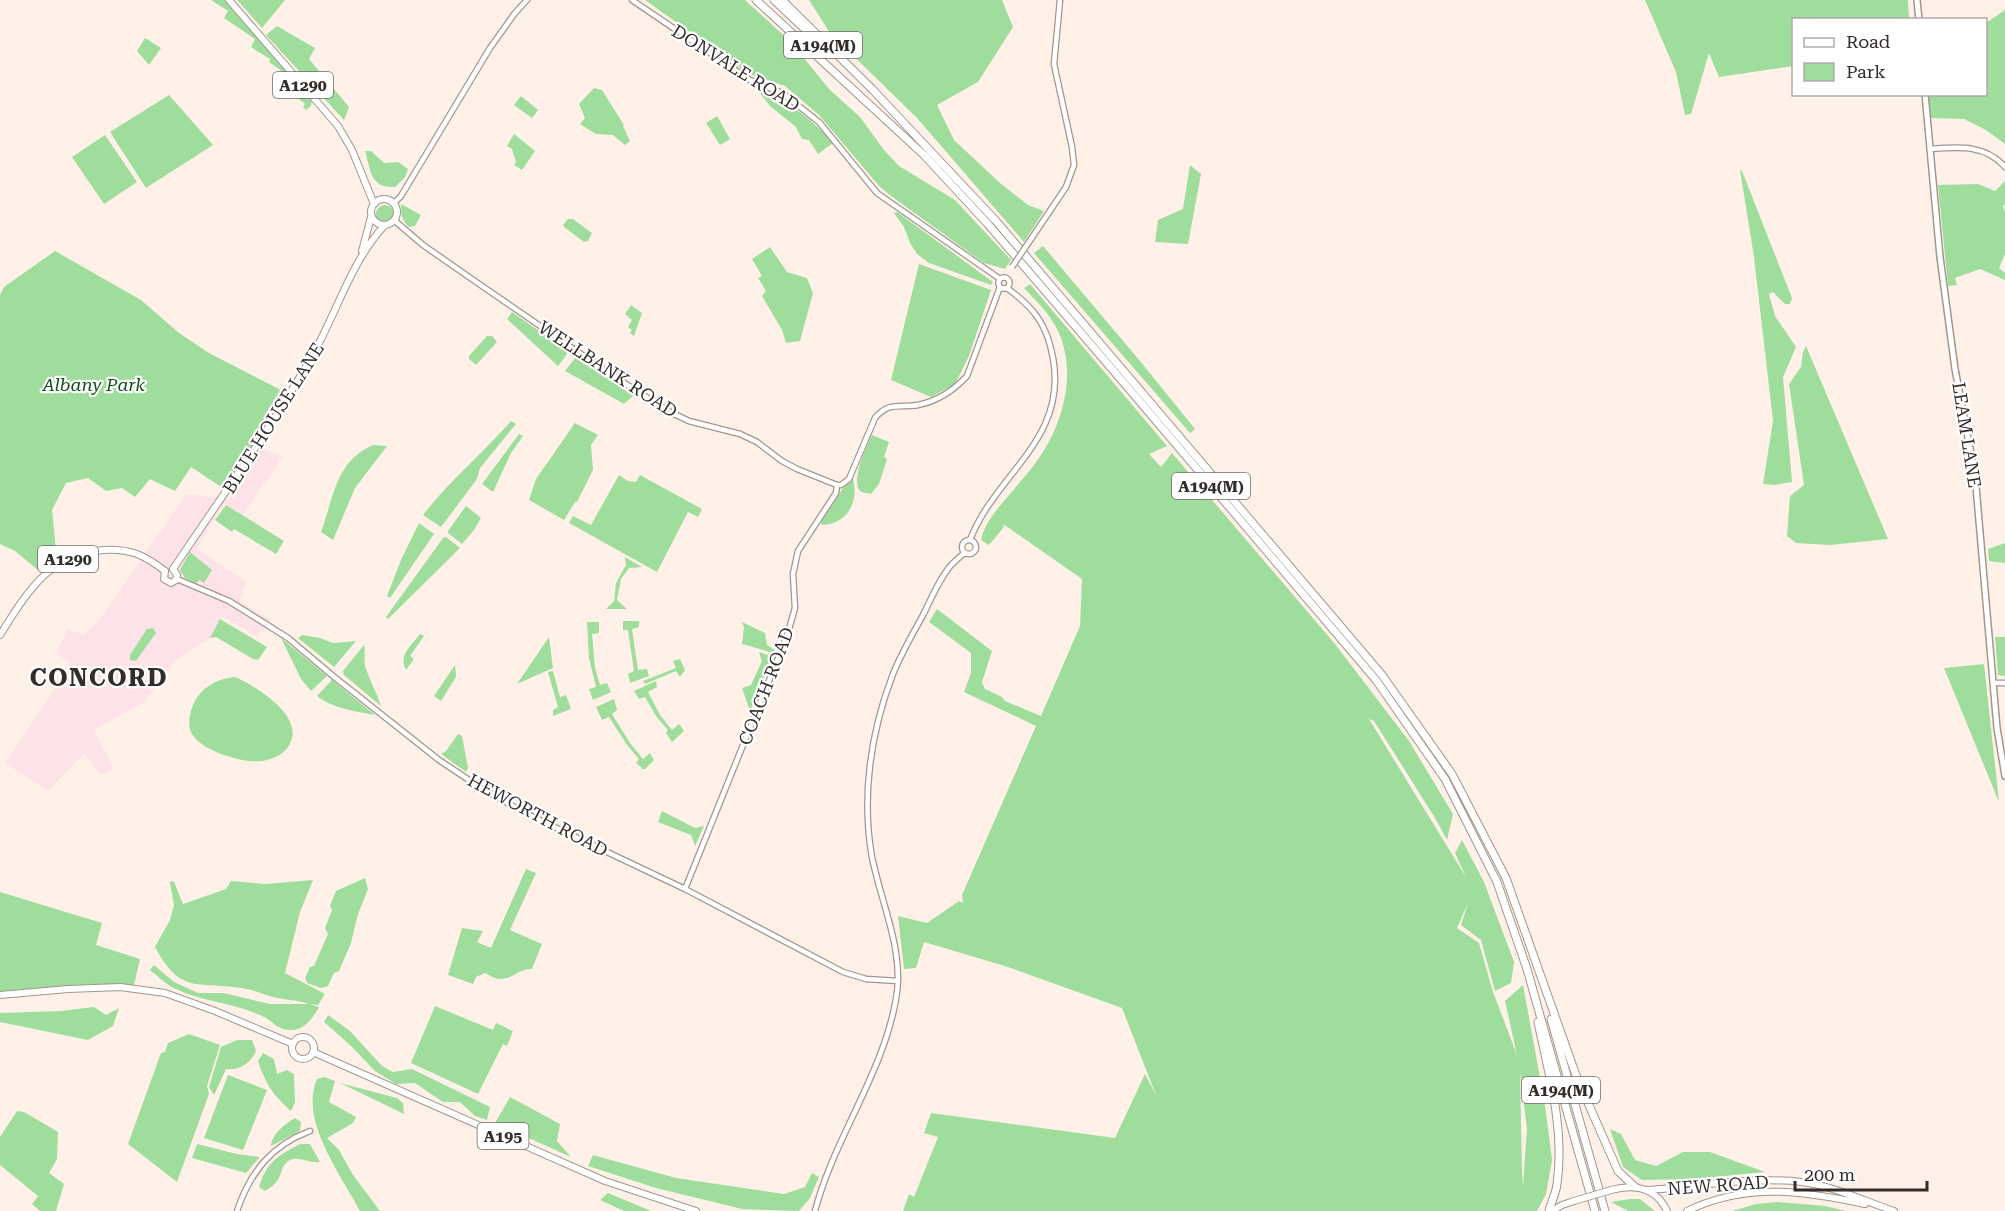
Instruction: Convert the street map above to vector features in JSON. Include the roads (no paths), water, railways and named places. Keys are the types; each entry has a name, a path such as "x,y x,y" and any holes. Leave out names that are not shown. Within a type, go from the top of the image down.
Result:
{"highway":[{"name":"A194(M)","path":"756,0 924,155 987,224 1376,681 1445,779 1497,882 1527,969 1595,1211"},
{"name":"A194(M)","path":"763,0 818,57"},
{"name":"A194(M)","path":"774,0 872,89"},
{"name":"A194(M)","path":"782,0 872,89 996,220 1382,675 1452,774 1506,878 1577,1078 1618,1172 1635,1186"},
{"name":"A194(M)","path":"1527,969 1557,1115 1559,1163 1557,1187 1550,1211"},
{"name":"A194(M)","path":"1538,970 1605,1211"}],"main road":[{"name":"A1290","path":"229,0 339,126 352,150 374,204"},
{"path":"1917,0 1918,18"},
{"name":"LEAM LANE","path":"1925,96 1940,257 1955,366 1975,475 1997,728 2005,776"},
{"path":"381,199 394,203 398,214 395,221 384,226 370,242 360,260 374,204 381,199"},
{"path":"371,217 375,222 384,226"},
{"name":"BLUE HOUSE LANE","path":"173,569 237,478 310,360 360,260"},
{"name":"A1290","path":"0,635 36,583 62,562 79,555 100,551 125,551 144,557 165,571 163,576 167,582 174,582 177,579"},
{"path":"165,571 173,569 177,573 177,579"},
{"name":"A195","path":"0,995 120,987 165,993 293,1044"},
{"name":"A195","path":"306,1038 312,1042 313,1052 308,1058 300,1058 294,1054 293,1044 298,1039 306,1038"},
{"name":"A195","path":"313,1052 605,1181 696,1211"},
{"name":"NEW ROAD","path":"1647,1190 1769,1180 1804,1182 1838,1191 1893,1211"},
{"path":"1550,1211 1611,1190 1635,1186 1647,1190 1660,1199 1667,1211"},
{"name":"NEW ROAD","path":"1687,1211 1729,1196 1784,1191 1818,1194 1893,1211"}],"street":[{"path":"394,203 401,196 484,57 527,0"},
{"name":"DONVALE ROAD","path":"632,0 750,80 782,93 819,122 877,193 1003,278"},
{"path":"970,540 983,513 1022,464 1038,438 1047,420 1054,396 1055,368 1050,337 1028,303 998,284 1066,187 1074,165 1054,64 1060,0"},
{"path":"1930,149 1974,148 1989,153 2005,167"},
{"name":"WELLBANK ROAD","path":"395,221 423,245 482,286 610,374 670,412 689,421 740,434 757,442 796,469 837,485"},
{"path":"1003,278 1009,281 1007,288"},
{"name":"COACH ROAD","path":"685,889 787,636 795,608 793,574 798,551 836,493 837,485 849,479 875,418 881,411 889,407 919,405 939,398 958,387 967,376 1000,287"},
{"path":"968,539 976,543 975,551 968,555 964,553 961,544 968,539"},
{"path":"815,1211 824,1184 886,1037 897,999 898,981 893,942 870,841 868,794 871,764 883,703 894,672 948,569 964,553"},
{"name":"HEWORTH ROAD","path":"177,579 229,601 288,638 440,760 484,790 685,889 843,972 866,979 898,981"},
{"path":"1993,683 2005,683"},
{"path":"237,1211 251,1180 264,1162 292,1138 310,1131"}],"district":[{"name":"CONCORD","path":"99,678"}],"park label":[{"name":"Albany Park","path":"94,384"}]}
